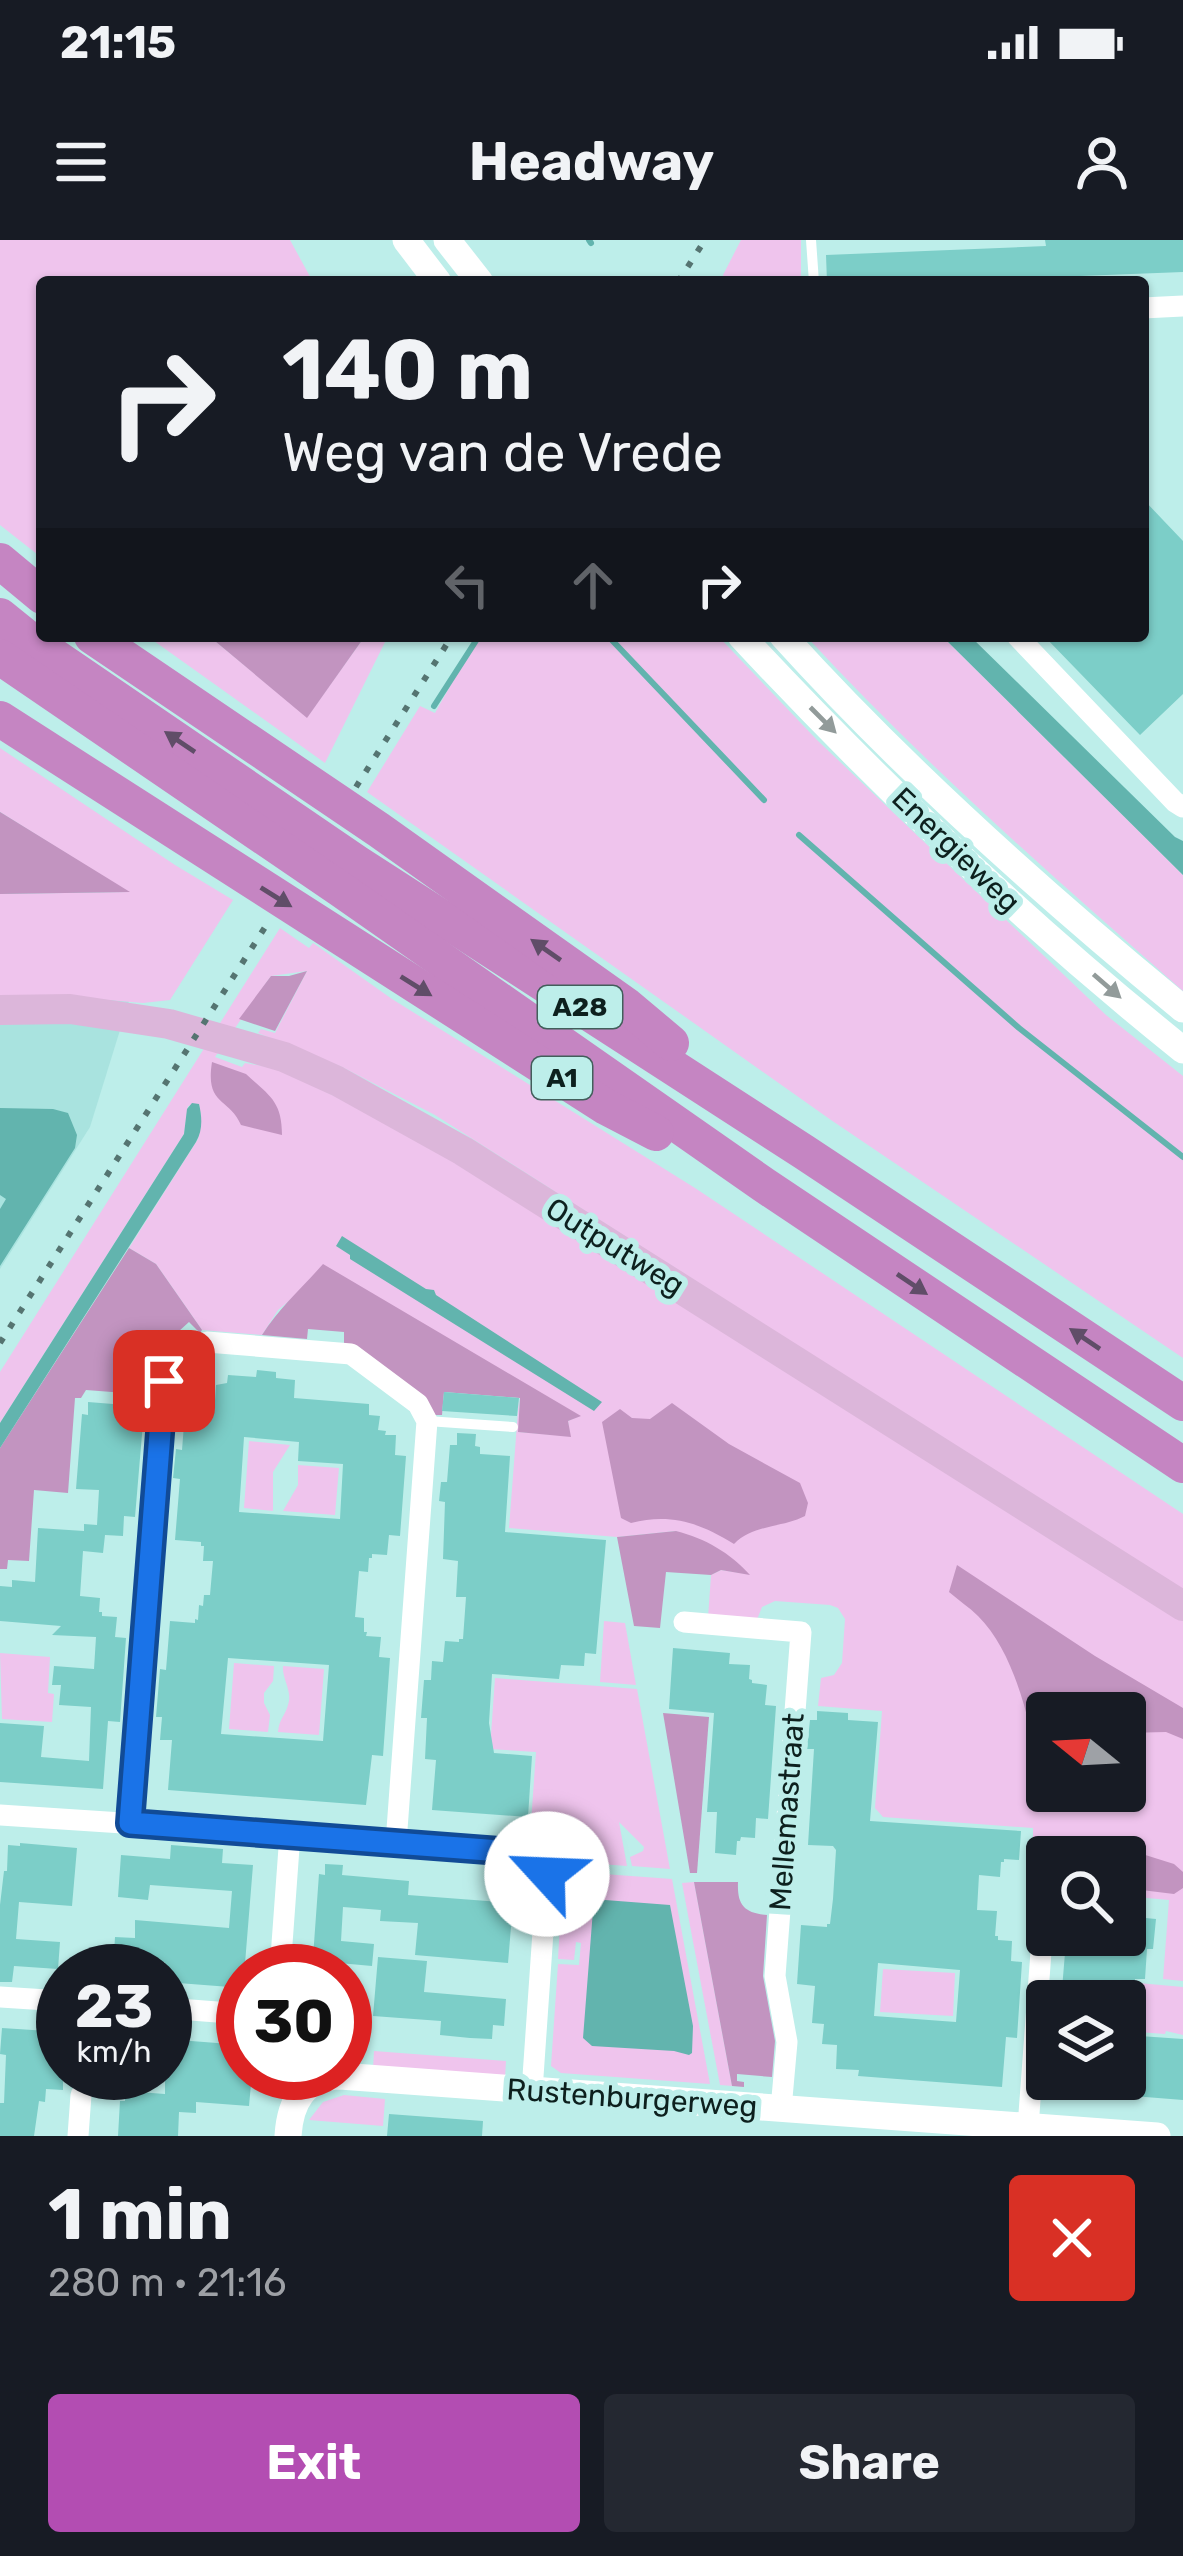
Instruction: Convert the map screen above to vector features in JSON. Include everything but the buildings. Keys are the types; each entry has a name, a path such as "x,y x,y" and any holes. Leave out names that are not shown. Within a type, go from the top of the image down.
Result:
{"highway":[{"path":"0,562 36,591"},
{"name":"A28","path":"0,616 268,822"},
{"name":"A28","path":"101,642 379,830 627,1006 804,1152"},
{"name":"A28","path":"0,657 804,1152 1183,1403"},
{"name":"A1","path":"0,718 606,1107 815,1219"},
{"name":"A28","path":"349,876 815,1219 1183,1465"}],"main road":[{"path":"406,240 433,276"},
{"path":"447,240 475,276"},
{"name":"Energieweg","path":"747,642 880,778 1031,921 1183,1050"},
{"name":"Energieweg","path":"789,642 961,814 1183,1009"},
{"name":"Outputweg","path":"0,1010 70,1009 169,1024 250,1046 337,1081 463,1151 1183,1606"},
{"name":"Rustenburgerweg","path":"288,2136 297,2098 323,2078 340,2076 992,2130 1028,2127 1157,2136"}],"street":[{"path":"1149,308 1183,307"},
{"path":"1023,642 1183,807"},
{"path":"130,1823 164,1381 206,1342 357,1358 418,1404 427,1421 396,1843"},
{"name":"Mellemastraat","path":"684,1622 801,1631 775,1976 787,2042 781,2109"},
{"path":"0,1815 290,1834 527,1853 537,1858 546,1868 532,2090"},
{"path":"282,1944 290,1834"},
{"path":"1028,2127 1041,1956"},
{"path":"0,1997 36,2000"},
{"path":"79,2136 81,2100"}],"lane":[{"path":"811,240 814,276"},
{"path":"427,1421 513,1427"}],"shaded area":[{"path":"0,240 290,240 310,276 36,276 36,553 0,525"},
{"path":"741,240 801,240 801,276 723,275"},
{"path":"155,642 216,642 307,717 361,642 385,642 325,763"},
{"path":"216,642 361,642 307,718"},
{"path":"475,642 724,642 817,740 1106,1015 1183,1076 1183,1358 831,1120 367,792 420,706 435,713"},
{"path":"812,642 948,642 1183,875 1183,991 1037,862"},
{"path":"948,642 976,642 1183,841 1183,875"},
{"path":"0,748 233,900 170,1000 0,1001 0,894 128,892 0,812"},
{"path":"0,784 160,901 90,1127 0,1269"},
{"path":"0,812 130,892 0,894"},
{"path":"280,928 309,948 313,943 392,999 695,1188 1183,1514 1183,1592 435,1115 342,1067 258,1033 261,1029 275,1033 307,971 271,976 215,1057 242,1067 245,1063 279,1069 404,1130 1183,1620 1183,1981 1163,1979 1169,1900 1146,1898 1146,1836 1033,1836 1033,1828 883,1817 875,1808 882,1711 818,1706 821,1678 834,1675 842,1663 845,1619 838,1608 775,1601 762,1607 756,1622 708,1618 711,1575 721,1570 748,1574 676,1531 617,1537 509,1528 519,1398 519,1432 570,1436 568,1421 579,1416 296,1295 278,1310 262,1335 202,1330 156,1264 129,1248 198,1139 199,1104 188,1106 184,1134 0,1423 0,1372"},
{"path":"307,971 275,1031 239,1019 271,976"},
{"path":"212,1062 246,1074 267,1093 279,1114 282,1135 241,1125 215,1094"},
{"path":"192,1103 199,1104 201,1114 196,1142 0,1448 0,1423 184,1134"},
{"path":"0,1108 68,1113 77,1135 75,1148 0,1266 0,1209 6,1199 0,1195"},
{"path":"342,1236 434,1290 602,1402 594,1411 350,1259 336,1246"},
{"path":"129,1248 156,1264 202,1330 200,1333 189,1322 147,1360 157,1372 151,1395 86,1390 75,1398 68,1493 34,1490 29,1561 8,1560 7,1569 0,1569 0,1448"},
{"path":"323,1264 581,1416 568,1421 571,1437 518,1432 520,1398 444,1392 442,1415 434,1415 344,1346 344,1332 308,1329 307,1339 262,1335"},
{"path":"672,1403 729,1444 800,1483 808,1503 805,1516 750,1533 734,1544 685,1522 631,1523 621,1518 602,1422 620,1409 632,1418 650,1419"},
{"path":"249,1441 290,1445 273,1472 273,1511 244,1508"},
{"path":"298,1465 339,1468 335,1515 283,1511 298,1485"},
{"path":"676,1531 716,1547 750,1575 721,1570 711,1575 666,1572 660,1628 634,1626 617,1537"},
{"path":"957,1565 1183,1708 1183,1739 1166,1732 1146,1732 1146,1692 1026,1692 1026,1714 1005,1654 978,1616 949,1592"},
{"path":"604,1621 625,1623 636,1685 600,1682"},
{"path":"0,1653 50,1657 52,1722 2,1719"},
{"path":"234,1663 274,1666 273,1681 264,1693 270,1715 268,1732 229,1729"},
{"path":"283,1666 324,1669 319,1735 278,1732 289,1700"},
{"path":"495,1678 637,1689 670,1869 632,1866 630,1857 644,1847 619,1822 627,1866 560,1861 549,1847 530,1837 536,1752 490,1749"},
{"path":"663,1713 709,1717 697,1873 690,1873"},
{"path":"1146,1855 1183,1872 1183,1888 1174,1894 1146,1891"},
{"path":"563,1871 672,1879 710,2084 561,2073 551,2066 558,1964 579,1965 581,1943 576,1942 574,1960 558,1959"},
{"path":"694,1882 732,2086 720,2085 682,1883"},
{"path":"694,1882 738,1882 744,1906 767,1915 763,1976 775,2041 772,2077 737,2074 744,2087 732,2086"},
{"path":"605,1900 670,1905 693,2026 689,2055 592,2046 583,2038 593,1910"},
{"path":"883,1969 955,1973 953,2016 880,2012"},
{"path":"1146,1984 1183,1987 1183,2035 1146,2033"},
{"path":"374,2051 506,2061 505,2078 373,2068"},
{"path":"385,2099 383,2126 309,2120 323,2102"}],"waterway":[{"path":"434,706 475,642"},
{"path":"614,642 764,800"},
{"path":"799,835 1019,1028 1183,1157"}],"railway":[{"path":"682,276 705,240"},
{"path":"356,787 448,642"},
{"path":"0,1343 269,921"}],"route":[{"path":"164,1381 130,1823 527,1853 542,1863 547,1874"}]}
